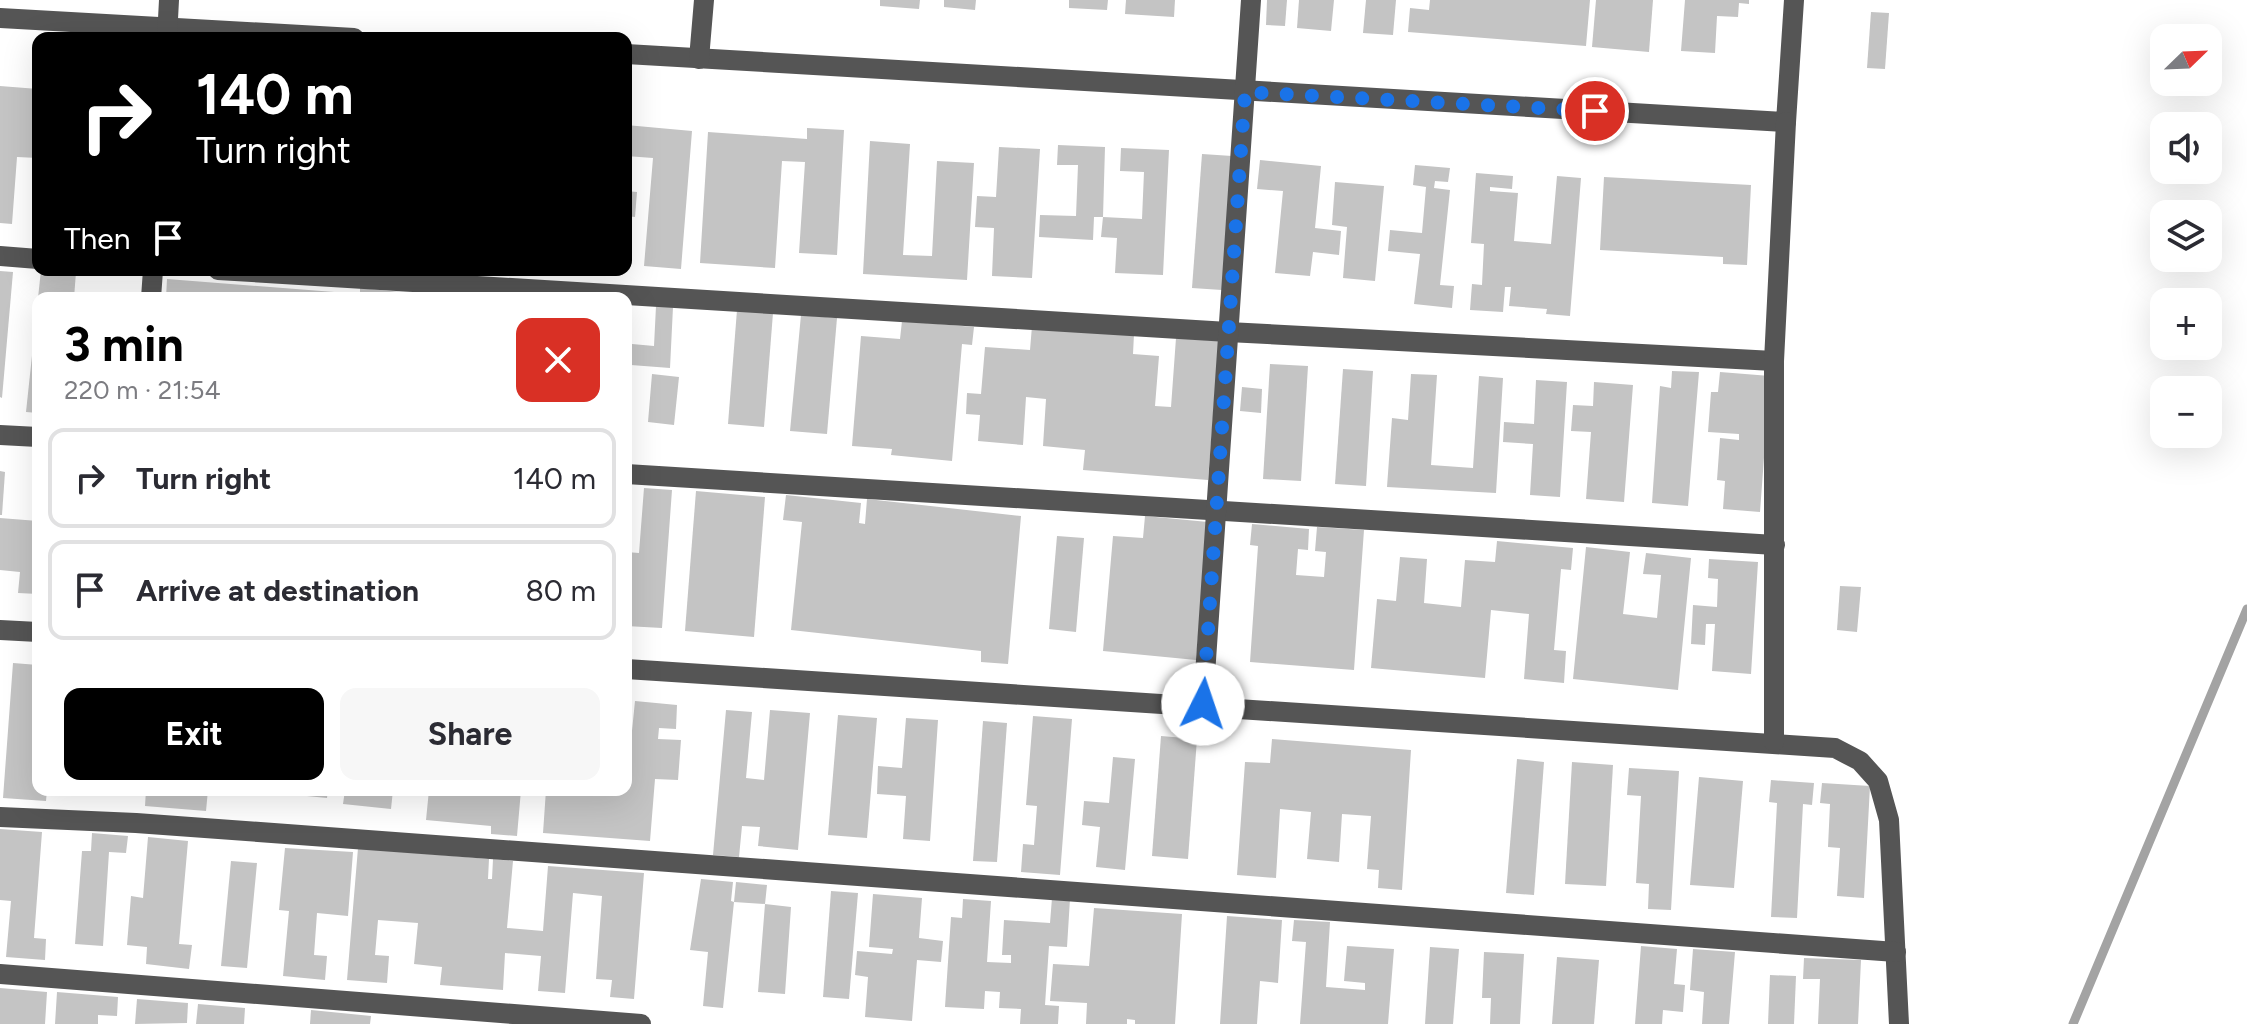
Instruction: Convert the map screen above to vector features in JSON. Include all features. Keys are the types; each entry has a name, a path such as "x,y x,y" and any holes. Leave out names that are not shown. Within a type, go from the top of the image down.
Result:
{"street":[{"path":"0,18 167,32 169,0"},
{"path":"699,59 704,0"},
{"path":"1203,704 1251,0"},
{"path":"1774,742 1774,361 1794,0"},
{"path":"632,54 1786,122"},
{"path":"0,256 32,259"},
{"path":"316,276 576,292"},
{"path":"632,295 1774,361"},
{"path":"0,435 32,437"},
{"path":"632,474 1216,513 1775,545"},
{"path":"0,630 32,632"},
{"path":"632,669 1203,704 1835,748 1860,761 1878,781 1889,820 1899,1024"},
{"path":"0,817 168,826 1896,952"},
{"path":"0,974 641,1024"}],"building":[{"path":"880,0 920,0 919,9 880,6"},
{"path":"944,0 976,0 975,10 944,7"},
{"path":"1069,0 1108,0 1107,10 1069,8"},
{"path":"1126,0 1175,0 1174,17 1125,14"},
{"path":"1267,0 1287,0 1285,26 1266,25"},
{"path":"1299,0 1334,0 1331,31 1297,28"},
{"path":"1366,0 1396,0 1393,35 1363,33"},
{"path":"1430,0 1590,0 1586,46 1408,32 1410,8 1429,10"},
{"path":"1596,0 1653,0 1649,52 1592,47"},
{"path":"1685,0 1749,0 1749,4 1739,3 1738,17 1717,16 1715,53 1681,51"},
{"path":"1871,12 1889,13 1885,69 1867,68"},
{"path":"0,86 32,89 32,158 17,157 12,224 0,223"},
{"path":"632,126 692,131 681,269 644,266 653,158 632,156"},
{"path":"807,128 844,130 837,255 799,253 805,162 782,161 775,268 700,263 708,132 807,139"},
{"path":"870,141 910,144 903,255 932,256 937,161 974,163 967,280 863,274"},
{"path":"1058,145 1105,147 1103,217 1094,217 1093,240 1039,237 1040,215 1076,216 1078,165 1057,165"},
{"path":"999,147 1040,149 1032,278 992,276 994,228 975,227 977,196 996,197"},
{"path":"1121,148 1169,150 1163,275 1115,273 1117,238 1101,237 1103,217 1142,219 1144,172 1120,171"},
{"path":"1202,154 1232,156 1222,290 1192,288"},
{"path":"1260,160 1321,166 1315,228 1341,231 1339,255 1313,252 1310,276 1275,273 1283,191 1257,189"},
{"path":"1415,165 1450,168 1448,182 1435,181 1434,188 1450,190 1440,285 1454,286 1452,308 1414,304 1420,254 1388,251 1390,230 1422,233 1426,187 1413,185"},
{"path":"1476,173 1513,176 1512,189 1490,187 1490,191 1518,193 1514,241 1551,244 1557,176 1581,178 1570,316 1546,314 1547,309 1509,306 1511,287 1505,287 1503,312 1470,310 1472,284 1482,285 1484,244 1471,243"},
{"path":"1604,177 1751,185 1747,265 1723,264 1723,257 1600,250"},
{"path":"1335,182 1384,186 1375,281 1343,278 1347,227 1332,225"},
{"path":"632,192 637,192 635,217 632,217"},
{"path":"0,271 13,272 2,398 0,397"},
{"path":"40,276 76,276 74,292 39,292"},
{"path":"167,279 334,292 166,292"},
{"path":"360,288 399,292 360,292"},
{"path":"656,306 673,307 670,368 632,365 632,344 654,346"},
{"path":"737,310 773,313 764,427 728,424"},
{"path":"801,315 837,318 827,434 790,431"},
{"path":"902,321 974,327 972,345 962,344 952,461 891,455 892,449 852,446 861,336 900,339"},
{"path":"1032,326 1134,334 1133,354 1159,356 1155,406 1171,407 1176,338 1219,341 1208,480 1083,470 1085,450 1043,446 1046,399 1026,397 1023,445 978,441 980,415 966,414 967,393 981,394 985,347 1030,350"},
{"path":"32,356 32,412 26,412"},
{"path":"1270,364 1308,366 1301,481 1263,479"},
{"path":"1343,369 1373,371 1366,486 1335,484"},
{"path":"1672,371 1699,372 1688,506 1652,503 1660,386 1671,388"},
{"path":"1720,372 1770,376 1760,512 1723,509 1725,481 1717,480 1720,438 1739,440 1739,434 1708,432 1711,392 1718,392"},
{"path":"652,374 679,377 674,425 648,422"},
{"path":"1411,374 1437,375 1431,465 1473,468 1479,376 1503,378 1496,493 1387,487 1392,418 1408,420"},
{"path":"1536,380 1567,382 1560,497 1530,495 1533,444 1503,442 1504,422 1534,424"},
{"path":"1594,382 1633,385 1624,502 1586,499 1591,432 1571,431 1573,405 1593,406"},
{"path":"1242,387 1262,389 1261,413 1240,411"},
{"path":"0,471 5,472 2,515 0,515"},
{"path":"644,488 672,490 662,628 632,626 632,552 639,553"},
{"path":"696,491 765,497 754,637 685,631"},
{"path":"786,495 861,503 859,523 865,524 867,499 1021,516 1008,664 981,662 981,651 791,630 802,522 783,520"},
{"path":"1145,516 1208,522 1196,660 1103,651 1113,536 1143,538"},
{"path":"0,518 32,521 32,594 18,593 20,572 0,570"},
{"path":"1252,524 1309,529 1308,550 1298,549 1296,575 1324,577 1326,552 1315,551 1317,527 1364,530 1354,670 1250,662 1258,546 1250,545"},
{"path":"1057,536 1084,538 1076,632 1049,629"},
{"path":"1497,541 1573,548 1571,570 1561,569 1554,650 1566,651 1564,683 1524,679 1529,614 1491,610 1485,678 1371,668 1377,599 1396,601 1400,557 1427,559 1424,603 1461,607 1465,560 1495,562"},
{"path":"1586,547 1630,552 1623,614 1657,618 1661,575 1643,574 1646,553 1691,558 1678,690 1573,679"},
{"path":"1709,559 1758,562 1751,674 1712,671 1715,624 1706,624 1705,645 1691,644 1693,605 1717,607 1718,579 1708,578"},
{"path":"1840,586 1861,587 1857,632 1837,630"},
{"path":"13,663 32,665 32,796 46,796 46,801 3,798"},
{"path":"635,701 677,705 676,729 659,728 658,739 681,740 678,780 655,779 650,841 543,833 546,796 632,796"},
{"path":"726,710 752,712 746,778 764,780 770,710 810,713 798,850 758,846 760,827 742,826 739,857 713,855"},
{"path":"838,715 877,718 867,838 828,835"},
{"path":"1033,716 1072,719 1060,875 1021,872 1023,844 1034,845 1037,806 1026,805"},
{"path":"906,718 938,720 930,841 903,839 906,796 877,794 878,766 902,768"},
{"path":"983,721 1007,723 997,862 973,861"},
{"path":"1161,736 1197,739 1188,859 1152,856"},
{"path":"1272,739 1411,750 1402,890 1378,888 1379,870 1367,869 1371,816 1342,814 1339,862 1307,859 1311,812 1280,809 1276,878 1237,875 1245,762 1270,763"},
{"path":"1113,757 1135,759 1125,870 1096,867 1100,827 1082,825 1084,801 1109,803"},
{"path":"1517,759 1544,762 1534,895 1506,893"},
{"path":"1572,762 1613,765 1606,886 1565,884"},
{"path":"1629,768 1679,771 1671,910 1648,909 1649,884 1636,883 1641,796 1627,795"},
{"path":"1699,777 1743,781 1734,888 1690,885"},
{"path":"1771,780 1814,783 1812,805 1803,804 1797,918 1771,917 1777,803 1769,802"},
{"path":"1822,783 1870,786 1864,898 1837,896 1840,848 1828,847 1830,804 1820,803"},
{"path":"146,796 207,796 206,811 145,806"},
{"path":"344,796 392,796 391,809 343,804"},
{"path":"428,796 520,796 517,836 491,834 491,826 426,820"},
{"path":"0,829 42,832 34,938 46,939 45,960 6,957 11,901 0,900"},
{"path":"92,833 128,836 126,853 109,852 103,946 75,944 82,851 91,851"},
{"path":"148,837 188,841 179,944 192,945 189,969 146,964 147,947 127,945 131,896 143,898"},
{"path":"285,848 353,852 348,916 317,913 314,955 327,956 325,980 283,976 289,911 279,910"},
{"path":"358,848 489,859 488,879 492,879 493,859 513,861 507,928 543,931 548,866 644,873 634,999 610,997 612,980 596,979 602,896 573,893 565,993 538,991 541,956 505,953 503,990 440,985 442,967 414,964 418,923 378,920 375,955 389,956 387,983 347,980"},
{"path":"231,861 257,863 247,968 221,966"},
{"path":"701,879 733,882 731,901 734,902 723,1008 703,1006 708,952 690,950"},
{"path":"736,882 767,885 765,904 734,902"},
{"path":"831,891 858,893 849,999 823,997"},
{"path":"873,894 922,898 919,938 943,941 941,962 917,960 912,1021 865,1017 868,977 855,975 857,951 892,954 893,949 869,947"},
{"path":"1052,898 1070,899 1067,947 1049,946 1045,1005 1059,1006 1058,1024 1020,1024 1021,1009 999,1008 1000,992 985,991 984,1009 945,1007 951,917 962,918 963,899 991,901 987,962 1011,963 1011,955 1002,955 1004,920 1050,923"},
{"path":"765,904 791,907 785,994 758,992"},
{"path":"1094,908 1182,914 1175,1024 1135,1024 1135,1020 1127,1019 1127,1024 1086,1024 1087,1003 1050,1001 1053,964 1089,966"},
{"path":"1227,916 1282,920 1278,983 1260,981 1257,1024 1220,1024"},
{"path":"1294,920 1330,922 1326,987 1365,990 1365,983 1344,981 1347,946 1394,949 1388,1024 1300,1024 1306,942 1292,941"},
{"path":"1641,946 1677,949 1674,984 1685,985 1683,1012 1663,1010 1662,1024 1635,1024"},
{"path":"1430,947 1459,949 1453,1024 1425,1024"},
{"path":"1693,949 1735,952 1729,1024 1702,1024 1704,992 1690,990"},
{"path":"1484,952 1524,954 1520,1024 1490,1024 1491,998 1482,998"},
{"path":"1557,957 1599,960 1594,1024 1552,1024"},
{"path":"1804,958 1861,960 1858,1024 1818,1024 1820,979 1803,979"},
{"path":"1770,975 1796,976 1794,1024 1768,1024"},
{"path":"0,988 47,992 45,1024 0,1024"},
{"path":"57,992 118,997 117,1016 98,1015 98,1024 55,1024"},
{"path":"137,999 188,1003 187,1023 135,1024"},
{"path":"198,1004 245,1008 244,1024 196,1024"},
{"path":"311,1010 371,1016 370,1024 310,1024"}],"waterway":[{"path":"2073,1024 2247,609"}],"route":[{"path":"1203,704 1245,92 1595,111"}]}
